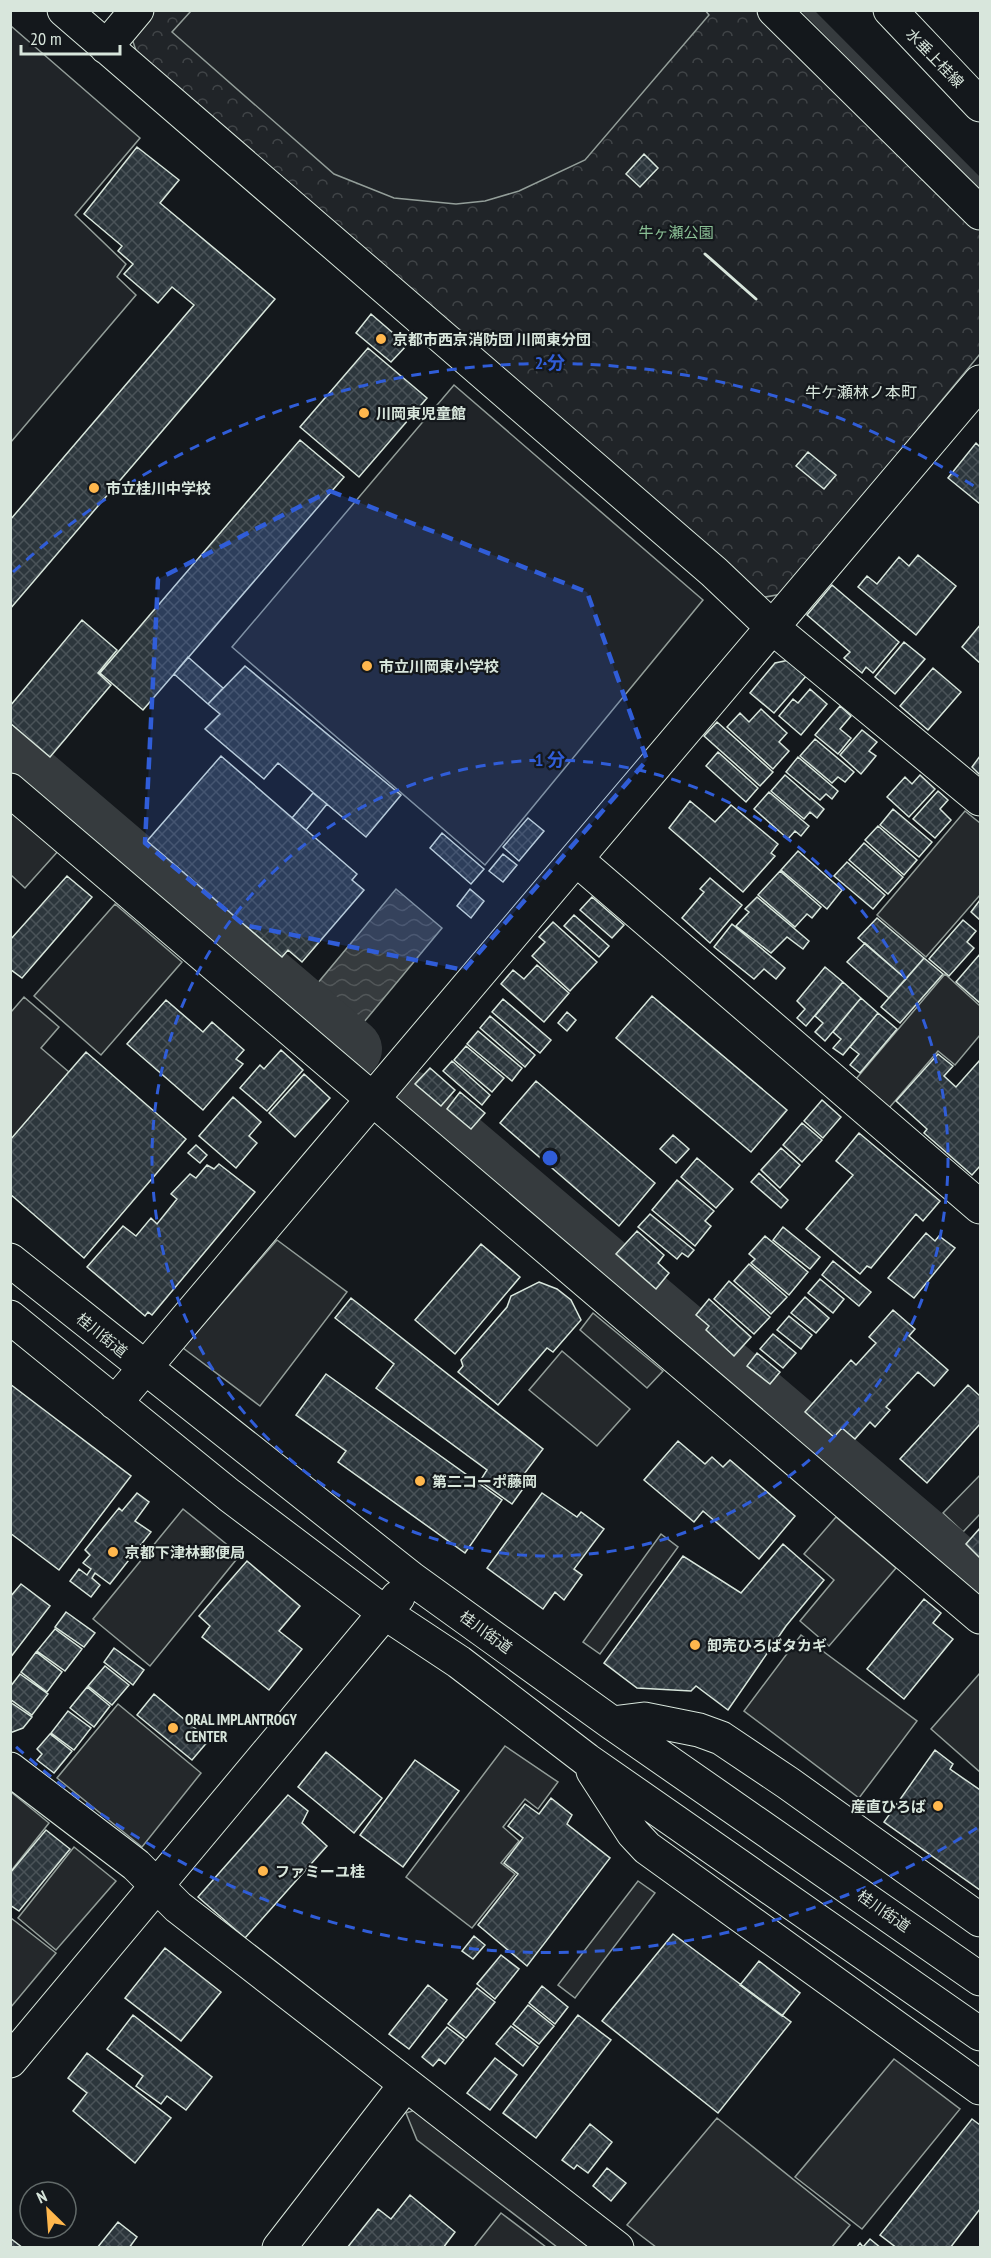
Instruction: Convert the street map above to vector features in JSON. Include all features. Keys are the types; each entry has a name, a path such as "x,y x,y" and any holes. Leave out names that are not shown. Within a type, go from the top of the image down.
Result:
{"street":[{"path":"64,10 705,565 773,627 981,799"},
{"path":"106,47 137,10"},
{"path":"774,10 981,213"},
{"name":"水垂上桂線","path":"890,10 981,105"},
{"path":"115,1403 981,382"},
{"path":"10,790 981,1617"},
{"path":"576,859 981,1207"},
{"name":"桂川街道","path":"10,1260 144,1369 412,1578 612,1724 981,1979"},
{"path":"10,1317 228,1495 385,1613 459,1662 587,1760 981,2034"},
{"path":"10,2061 412,1578"},
{"path":"612,1724 644,1719 699,1730 721,1738 798,1789 981,1920"},
{"path":"587,1760 633,1833 647,1848 981,2088"},
{"path":"10,1769 136,1865 158,1884 178,1907 617,2247"},
{"path":"279,2247 406,2084"}],"highlighted area":[{"path":"330,491 587,592 647,760 464,970 244,925 145,843 158,579"}],"green space":[{"name":"牛ヶ瀬公園","path":"152,10 769,11 980,230 980,354 782,594 760,598 139,59 131,36"},
{"path":"705,10 709,15 585,160 519,191 485,201 456,204 394,198 334,174 172,32 191,11"},
{"path":"11,26 140,138 75,215 126,264 117,277 136,295 11,442"},
{"path":"454,385 703,600 485,865 232,647"}],"shaded area":[{"path":"11,807 59,850 25,888 11,875"},
{"path":"965,811 980,823 980,895 926,957 877,915"},
{"path":"115,904 182,962 101,1055 34,996"},
{"path":"945,974 980,1006 980,1035 955,1065 938,1051 889,1108 856,1079"},
{"path":"24,997 59,1027 41,1048 69,1072 11,1140 11,1012"},
{"path":"277,1240 347,1292 260,1406 183,1348"},
{"path":"593,1313 663,1371 647,1388 580,1330"},
{"path":"562,1351 630,1409 597,1446 529,1390"},
{"path":"980,1475 980,1514 963,1532 943,1513"},
{"path":"183,1509 240,1555 150,1666 93,1619"},
{"path":"836,1517 896,1568 829,1646 800,1621 834,1580 804,1554"},
{"path":"661,1534 678,1547 600,1654 583,1642"},
{"path":"801,1635 917,1721 859,1798 744,1711"},
{"path":"980,1673 980,1772 931,1729"},
{"path":"118,1704 201,1773 142,1847 57,1778"},
{"path":"505,1746 558,1782 538,1809 525,1799 503,1827 519,1841 501,1863 515,1874 472,1928 406,1877"},
{"path":"11,1792 49,1823 11,1871"},
{"path":"74,1847 116,1881 56,1950 18,1918"},
{"path":"638,1881 655,1893 575,1998 558,1985"},
{"path":"11,1918 56,1953 11,2007"},
{"path":"894,2059 960,2109 862,2229 795,2177"},
{"path":"421,2108 597,2247 557,2247 417,2140 406,2113"},
{"path":"717,2118 850,2225 832,2247 656,2247 627,2225"},
{"path":"501,2213 546,2247 474,2247"}],"water":[{"path":"396,889 442,928 364,1022 317,984"}],"building":[{"path":"137,147 179,180 160,203 275,299 10,609 10,520 194,305 172,287 158,303 124,274 133,264 118,251 122,246 84,214"},
{"path":"644,154 658,168 640,187 626,174"},
{"name":"京都市西京消防団 川岡東分団","path":"371,314 407,345 391,362 356,333"},
{"path":"368,348 427,398 359,477 300,427"},
{"path":"300,440 344,477 143,710 100,673"},
{"path":"976,443 980,447 980,504 948,478"},
{"path":"808,452 836,475 824,489 796,466"},
{"path":"918,555 956,586 916,635 858,587 867,576 877,584 899,557 909,566"},
{"path":"832,585 899,642 873,673 866,667 862,673 844,658 850,652 807,615"},
{"path":"82,620 117,650 98,673 111,685 50,757 10,723 10,706"},
{"path":"980,625 980,663 962,647"},
{"path":"904,642 925,659 895,694 875,677"},
{"path":"188,657 223,688 208,704 174,674"},
{"path":"789,660 807,675 774,713 750,693 775,663"},
{"path":"245,666 401,795 366,837 278,763 264,779 205,729 220,714 208,704"},
{"path":"933,668 961,692 928,730 900,706"},
{"path":"810,689 827,704 801,735 779,716 793,699 798,703"},
{"path":"840,706 851,716 840,729 851,738 838,754 815,735"},
{"path":"761,709 787,733 779,742 789,751 773,769 727,727 740,713 749,722"},
{"path":"717,722 773,772 760,786 704,736"},
{"path":"862,730 877,742 869,751 876,756 861,774 840,755"},
{"path":"815,739 854,772 845,782 838,777 832,783 800,756"},
{"path":"718,752 758,788 746,802 706,766"},
{"path":"221,756 357,874 352,880 364,890 302,962 288,950 282,957 147,841"},
{"path":"980,756 980,775 972,767"},
{"path":"798,757 838,791 832,799 826,794 820,800 786,772"},
{"path":"785,775 824,809 817,818 810,812 804,819 771,791"},
{"path":"920,775 935,789 909,817 887,797 905,777 912,784"},
{"path":"938,791 948,800 940,809 951,820 935,838 913,819"},
{"path":"769,792 809,826 801,836 795,831 788,839 754,809"},
{"path":"313,793 327,804 306,830 292,818"},
{"path":"690,801 715,822 731,805 778,844 771,853 775,856 743,892 669,828"},
{"path":"893,809 932,842 919,857 880,825"},
{"path":"528,818 544,831 519,861 503,847"},
{"path":"878,826 917,860 904,875 865,840"},
{"path":"442,833 484,869 471,884 430,848"},
{"path":"864,843 903,877 888,894 849,860"},
{"path":"798,851 842,890 827,909 781,870"},
{"path":"503,854 517,865 503,882 489,871"},
{"path":"847,862 885,895 873,909 834,876"},
{"path":"780,871 821,907 812,918 807,914 795,927 758,895"},
{"path":"67,876 92,897 22,978 10,969 10,940"},
{"path":"710,878 742,905 710,943 682,918 704,892 700,889"},
{"path":"470,889 484,901 471,918 457,906"},
{"path":"592,897 624,925 612,938 580,910"},
{"path":"757,897 809,941 803,949 787,937 771,953 736,926 749,912 745,909"},
{"path":"980,900 980,920 971,912"},
{"path":"574,915 609,946 599,957 564,926"},
{"path":"877,918 924,958 906,979 858,938"},
{"path":"963,920 976,931 967,942 974,948 949,976 929,959"},
{"path":"553,922 597,962 570,991 532,956 545,942 539,937"},
{"path":"732,924 785,968 776,979 764,969 754,979 714,947"},
{"path":"865,943 906,979 889,998 847,962"},
{"path":"980,954 980,1003 956,982"},
{"path":"924,958 943,974 900,1023 881,1007"},
{"path":"537,965 569,993 544,1022 501,984 513,970 524,979"},
{"path":"825,967 843,982 806,1026 797,1018 805,1009 797,1001"},
{"path":"843,982 861,998 825,1041 815,1032 823,1023 815,1016"},
{"path":"652,996 787,1110 751,1152 616,1038"},
{"path":"861,998 878,1013 843,1055 833,1048 841,1039 833,1032"},
{"path":"503,999 551,1040 540,1053 492,1012"},
{"path":"166,1000 203,1032 212,1022 244,1050 236,1059 243,1064 203,1110 127,1044"},
{"path":"567,1012 576,1020 567,1031 558,1023"},
{"path":"878,1013 897,1029 860,1073 850,1065 859,1054 850,1047"},
{"path":"490,1016 535,1055 525,1067 480,1028"},
{"path":"478,1031 522,1068 512,1081 467,1044"},
{"path":"466,1046 504,1078 492,1092 454,1060"},
{"path":"281,1050 303,1070 267,1111 240,1088 260,1065 264,1069"},
{"path":"86,1052 186,1139 84,1258 10,1194 10,1140"},
{"path":"938,1054 953,1066 944,1076 956,1087 980,1060 980,1166 972,1175 924,1133 927,1129 896,1101"},
{"path":"452,1061 490,1095 482,1105 443,1071"},
{"path":"430,1068 455,1090 441,1106 415,1084"},
{"path":"304,1074 330,1098 295,1137 269,1113"},
{"path":"536,1081 655,1183 619,1226 500,1123"},
{"path":"460,1092 485,1113 471,1129 447,1109"},
{"path":"233,1097 261,1122 249,1136 257,1143 236,1168 199,1136"},
{"path":"822,1100 841,1117 823,1138 804,1121"},
{"path":"802,1123 822,1140 802,1162 783,1145"},
{"path":"859,1133 940,1201 923,1221 916,1214 871,1268 867,1266 860,1274 806,1229 853,1175 836,1161"},
{"path":"673,1135 689,1149 676,1163 660,1149"},
{"path":"196,1145 207,1155 200,1163 188,1153"},
{"path":"781,1148 800,1165 780,1188 761,1170"},
{"path":"697,1158 733,1189 716,1208 681,1177"},
{"path":"219,1164 255,1192 152,1315 148,1312 145,1316 87,1267 123,1226 136,1236 151,1218 157,1224 177,1199 171,1194 190,1174 196,1178 207,1165 214,1169"},
{"path":"759,1173 788,1200 781,1208 751,1182"},
{"path":"677,1180 714,1211 705,1221 711,1226 695,1246 652,1210"},
{"path":"650,1214 694,1250 688,1257 682,1253 677,1259 638,1227"},
{"path":"783,1227 820,1257 810,1269 773,1240"},
{"path":"637,1231 664,1255 658,1263 669,1273 656,1289 616,1254"},
{"path":"926,1233 935,1241 939,1236 955,1248 914,1298 888,1278"},
{"path":"765,1236 808,1272 789,1295 751,1263 755,1259 749,1254"},
{"path":"481,1244 520,1277 455,1354 415,1320"},
{"path":"833,1261 871,1292 859,1306 822,1275"},
{"path":"749,1264 787,1297 771,1314 734,1281"},
{"path":"820,1279 844,1299 833,1313 808,1293"},
{"path":"729,1281 770,1317 754,1334 714,1299"},
{"path":"539,1282 557,1289 571,1300 581,1320 553,1352 547,1348 498,1405 458,1372 463,1366 461,1360 507,1307 511,1296"},
{"path":"805,1297 829,1318 816,1333 791,1313"},
{"path":"351,1298 543,1449 518,1482 525,1486 512,1504 480,1481 487,1470 376,1388 394,1364 335,1318"},
{"path":"709,1299 751,1337 734,1356 706,1330 709,1326 696,1315"},
{"path":"893,1310 915,1329 909,1336 948,1370 934,1386 918,1372 886,1407 890,1410 875,1427 870,1422 855,1439 842,1428 834,1437 805,1412 851,1360 856,1365 876,1343 869,1337"},
{"path":"789,1316 812,1335 801,1349 777,1330"},
{"path":"773,1334 796,1353 783,1368 760,1349"},
{"path":"757,1353 780,1372 770,1384 747,1366"},
{"name":"第二コーポ藤岡","path":"326,1374 502,1500 465,1553 338,1462 346,1451 296,1415"},
{"path":"10,1384 131,1476 59,1570 10,1533"},
{"path":"968,1385 980,1396 980,1424 927,1483 900,1459"},
{"path":"678,1441 705,1464 712,1457 723,1467 730,1460 795,1516 759,1559 703,1511 694,1522 644,1480"},
{"path":"137,1493 149,1502 135,1521 151,1532 110,1584 95,1573 92,1578 100,1585 91,1597 70,1581 79,1569 87,1575 91,1569 83,1563 90,1555 85,1550 119,1508 122,1511"},
{"path":"542,1493 577,1517 581,1512 604,1529 574,1569 582,1575 564,1600 555,1592 543,1609 487,1568"},
{"path":"980,1528 980,1558 966,1544"},
{"name":"卸売ひろばタカギ","path":"783,1544 824,1580 786,1626 728,1710 696,1686 691,1691 637,1688 604,1663 683,1556 741,1593"},
{"path":"247,1561 300,1606 279,1631 302,1649 269,1690 202,1637 210,1626 199,1616"},
{"path":"21,1584 50,1606 10,1658 10,1597"},
{"path":"924,1599 941,1613 933,1623 953,1639 904,1699 867,1669"},
{"path":"66,1612 95,1633 84,1647 55,1627"},
{"path":"55,1629 82,1649 65,1671 37,1651"},
{"path":"114,1648 144,1670 133,1685 104,1662"},
{"path":"36,1652 62,1672 47,1692 21,1672"},
{"path":"105,1666 129,1685 112,1705 88,1686"},
{"path":"20,1674 48,1694 32,1715 10,1699 10,1687"},
{"path":"87,1687 110,1706 94,1727 70,1708"},
{"name":"ORAL IMPLANTROGY CENTER","path":"154,1694 209,1740 192,1760 137,1715"},
{"path":"10,1702 32,1717 23,1728 10,1733"},
{"path":"68,1711 91,1728 74,1750 51,1733"},
{"path":"50,1734 72,1751 54,1773 37,1760 42,1754 37,1749"},
{"name":"産直ひろば","path":"935,1750 953,1764 950,1769 980,1790 980,1890 884,1822"},
{"path":"326,1752 382,1798 354,1833 298,1787"},
{"path":"415,1760 459,1791 403,1867 360,1835"},
{"name":"ファミーユ桂","path":"288,1795 308,1811 302,1823 327,1846 245,1938 198,1897"},
{"path":"551,1798 572,1815 567,1824 610,1858 527,1966 478,1925 518,1874 504,1863 523,1838 508,1826 525,1804 539,1814"},
{"path":"46,1830 70,1849 19,1911 10,1905 10,1873"},
{"path":"673,1934 791,2022 718,2113 602,2021"},
{"path":"474,1936 485,1945 473,1959 462,1951"},
{"path":"165,1948 221,1992 181,2041 125,1998"},
{"path":"501,1955 519,1969 495,1999 477,1984"},
{"path":"759,1961 800,1993 782,2016 740,1985"},
{"path":"428,1985 447,2000 409,2049 389,2034"},
{"path":"542,1986 568,2007 555,2024 529,2003"},
{"path":"477,1988 495,2002 466,2038 448,2024"},
{"path":"528,2005 554,2026 539,2044 513,2024"},
{"path":"133,2015 212,2077 186,2110 167,2096 161,2104 136,2086 143,2076 107,2049"},
{"path":"578,2015 611,2040 536,2138 503,2113"},
{"path":"511,2026 538,2047 523,2066 496,2044"},
{"path":"447,2027 464,2040 445,2064 439,2059 433,2066 422,2057"},
{"path":"87,2053 171,2118 135,2163 73,2111 87,2093 68,2078"},
{"path":"495,2058 517,2075 490,2110 467,2093"},
{"path":"972,2119 980,2125 980,2209 950,2248 897,2248 880,2235"},
{"path":"590,2124 612,2142 588,2173 577,2165 574,2169 562,2160"},
{"path":"607,2168 626,2183 611,2201 593,2186"},
{"path":"410,2195 455,2232 443,2248 347,2248 378,2209 391,2219"},
{"path":"118,2222 137,2237 129,2248 97,2248"},
{"path":"10,2238 23,2248 10,2248"},
{"path":"870,2239 881,2248 856,2248 860,2243 863,2247"}],"waterway":[{"path":"807,10 980,184"},
{"path":"10,757 352,1049"},
{"path":"412,1101 980,1585"}],"wall":[{"path":"705,254 756,299"}],"place":[{"name":"京都市西京消防団 川岡東分団","path":"381,339"},
{"name":"川岡東児童館","path":"364,413"},
{"name":"市立桂川中学校","path":"94,488"},
{"name":"市立川岡東小学校","path":"367,666"},
{"name":"第二コーポ藤岡","path":"420,1481"},
{"name":"京都下津林郵便局","path":"113,1552"},
{"name":"卸売ひろばタカギ","path":"695,1645"},
{"name":"ORAL IMPLANTROGY CENTER","path":"173,1728"},
{"name":"産直ひろば","path":"938,1806"},
{"name":"ファミーユ桂","path":"263,1871"}],"district":[{"name":"牛ケ瀬林ノ本町","path":"861,392"}]}
